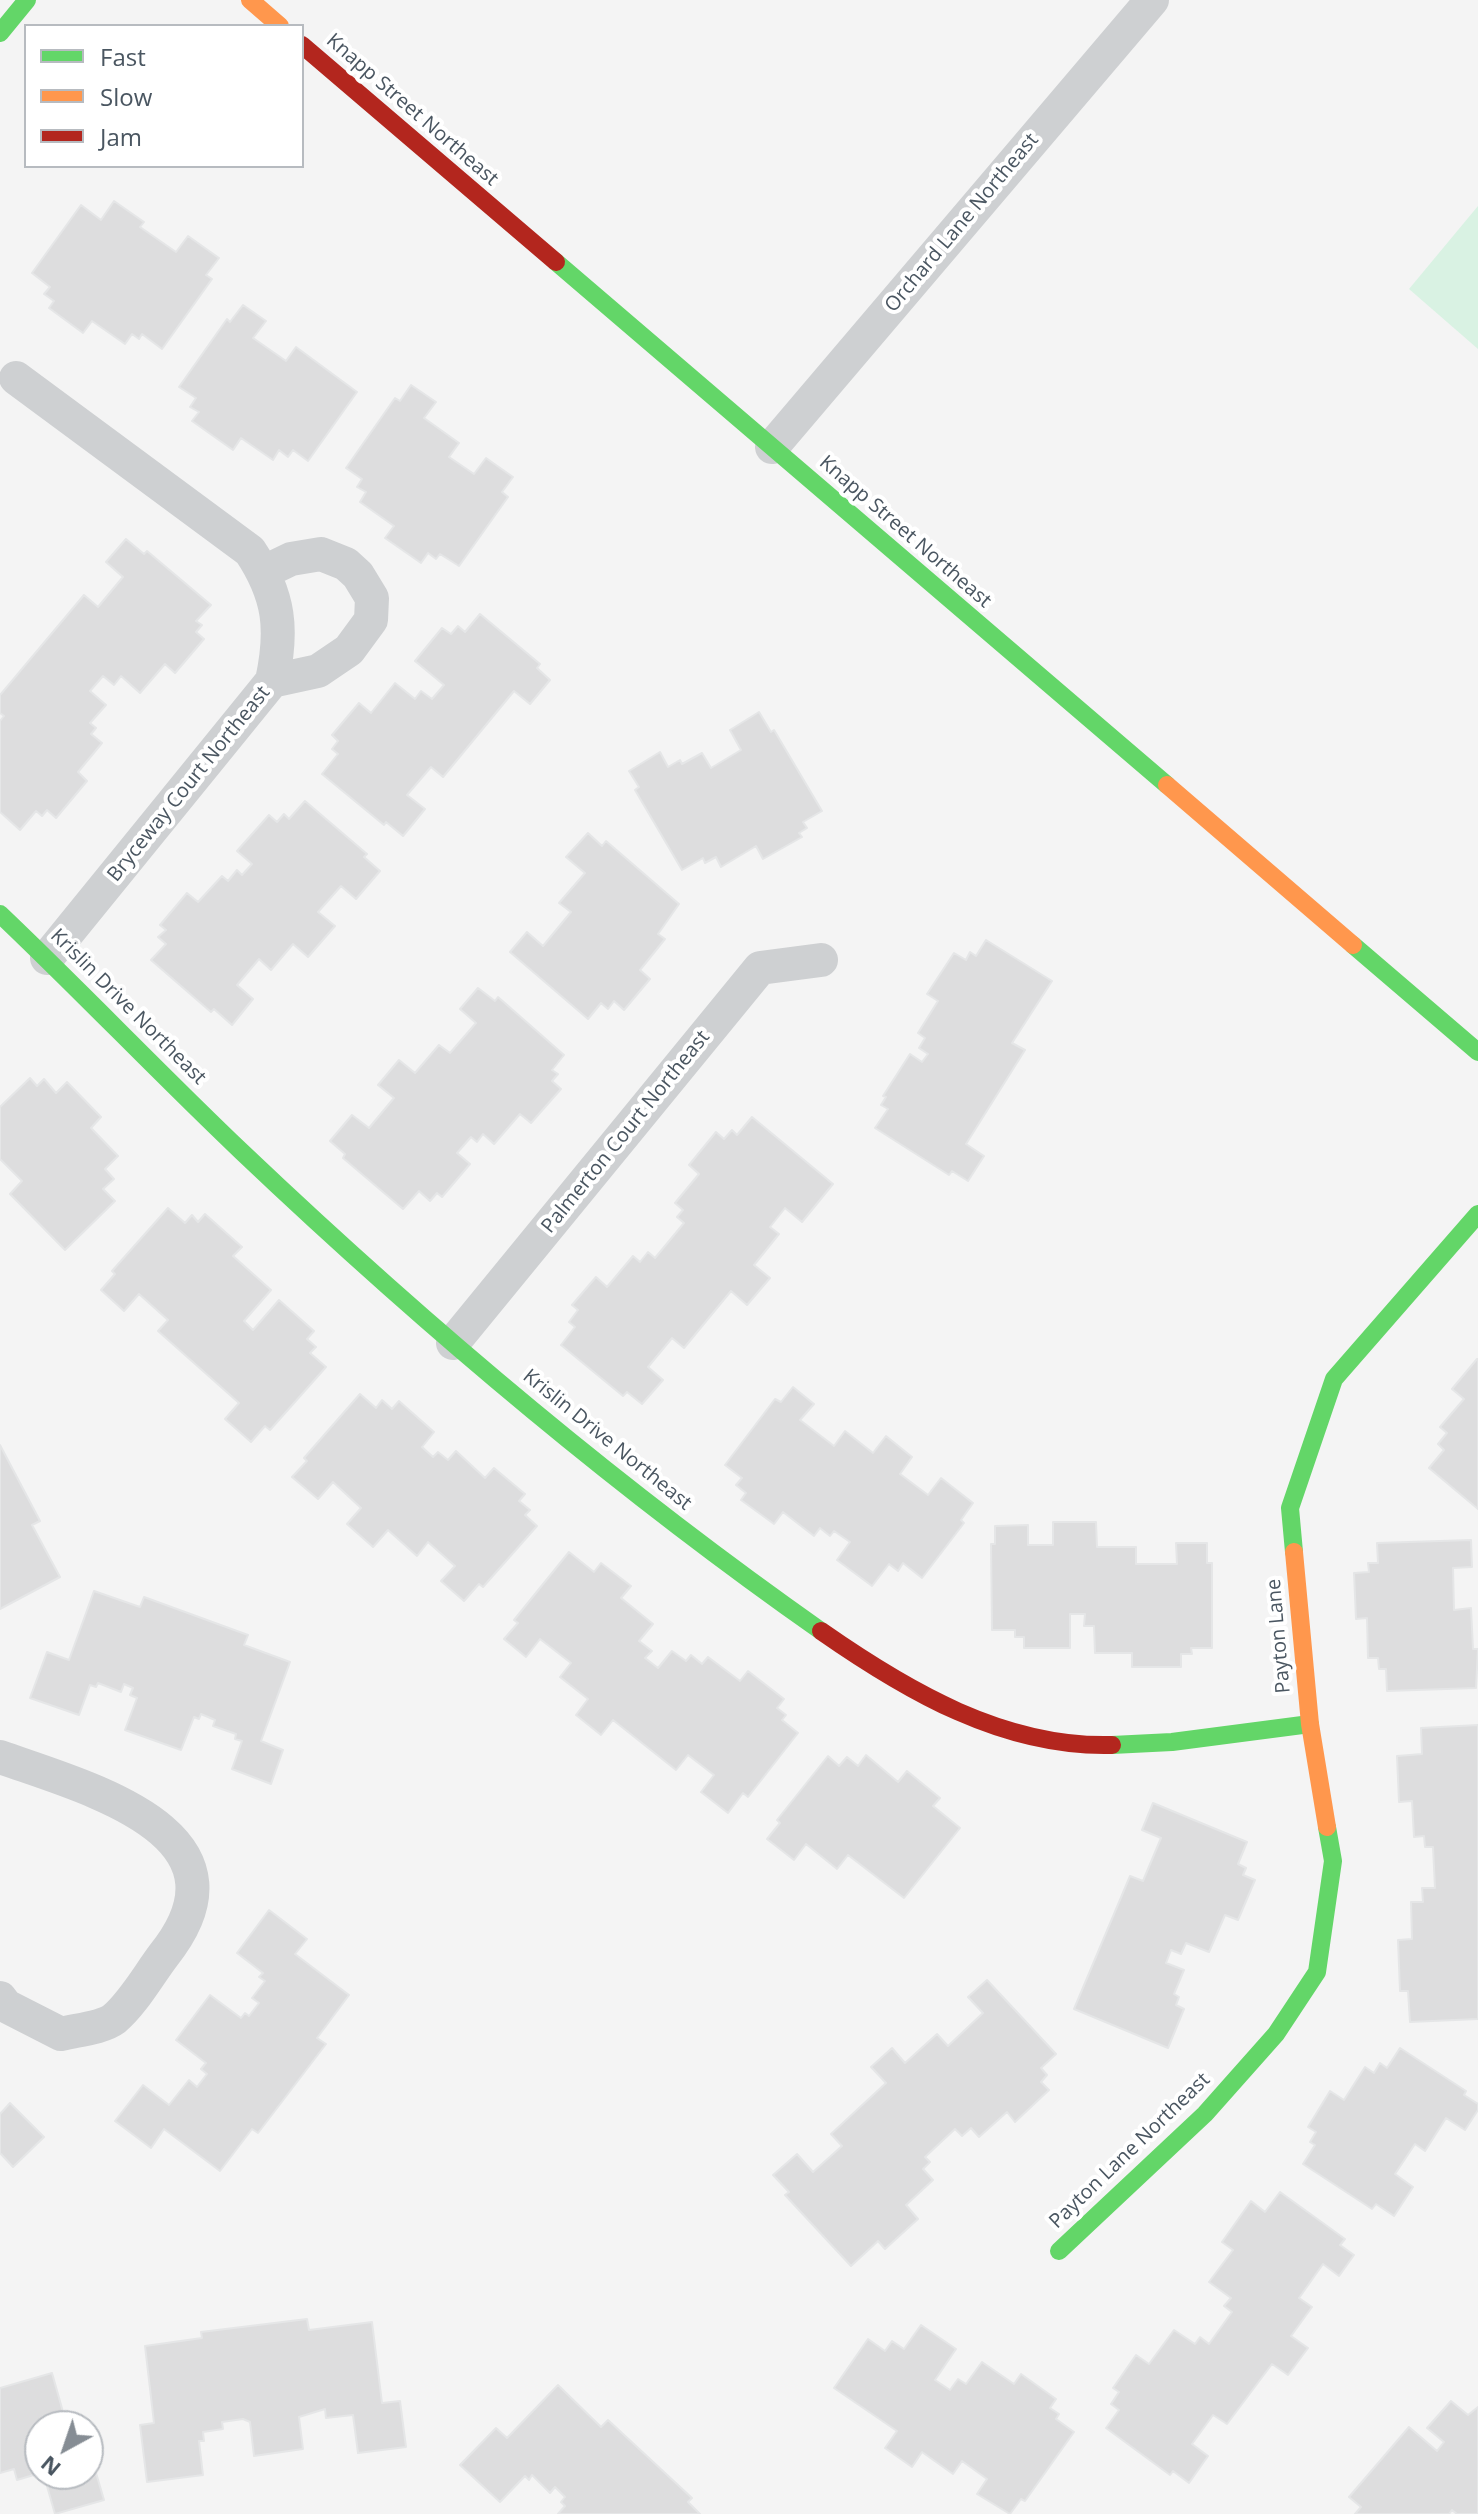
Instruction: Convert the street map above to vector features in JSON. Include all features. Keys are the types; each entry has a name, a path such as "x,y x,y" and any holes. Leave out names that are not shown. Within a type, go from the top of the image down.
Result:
{"street":[{"path":"0,33 27,0"},
{"path":"250,0 278,24"},
{"name":"Orchard Lane Northeast","path":"772,447 1152,0"},
{"name":"Knapp Street Northeast","path":"304,47 1478,1052"},
{"name":"Bryceway Court Northeast","path":"16,378 225,529 250,551 264,572 276,604 280,643 272,681 47,958"},
{"path":"264,572 291,559 321,554 346,564 358,575 372,598 371,620 349,650 318,671 272,681"},
{"name":"Krislin Drive Northeast","path":"0,914 243,1153 453,1343 591,1459 776,1600 920,1693 983,1724 1040,1740 1124,1745 1310,1724"},
{"name":"Palmerton Court Northeast","path":"453,1343 760,968 821,960"},
{"name":"Payton Lane","path":"1233,2082 1276,2034 1317,1972 1333,1861 1310,1724 1290,1508 1334,1379 1478,1214"},
{"path":"0,1757 119,1799 162,1827 188,1863 194,1902 175,1942 112,2020 61,2034 6,2006 0,1998"},
{"name":"Payton Lane Northeast","path":"1059,2251 1205,2114 1233,2082"}],"green space":[{"path":"1478,206 1478,349 1409,289"}],"building":[{"path":"114,201 144,222 140,227 176,252 188,236 219,258 206,275 212,279 162,349 142,334 139,339 132,334 125,344 92,321 83,333 49,308 54,301 44,294 50,287 32,273 81,205 101,220"},
{"path":"243,305 266,321 253,338 286,361 296,347 357,392 308,461 293,450 288,457 279,450 273,460 241,438 233,450 192,421 199,412 190,407 196,398 179,387 227,319 230,322"},
{"path":"411,385 436,402 424,418 459,443 449,457 474,474 486,458 513,477 502,492 508,497 459,566 440,554 436,559 428,553 421,563 385,538 394,526 360,502 366,492 357,487 362,479 346,468 395,398 400,401"},
{"path":"126,539 144,554 147,551 211,605 196,621 202,625 196,632 204,639 175,673 165,664 140,693 121,676 114,685 103,676 90,691 106,705 90,723 96,728 91,734 102,743 78,772 87,781 56,818 47,810 42,816 36,811 20,830 0,812 0,721 4,716 0,713 0,695 84,595 98,607 123,577 106,562"},
{"path":"480,614 540,664 537,668 550,680 530,704 514,691 443,777 431,767 407,795 425,809 403,836 386,822 384,825 322,774 338,754 332,749 338,741 332,735 359,703 371,713 395,683 415,699 421,691 432,699 444,685 415,661 442,628 451,634 458,626 465,632"},
{"path":"759,712 771,732 774,730 822,811 803,822 807,828 799,833 802,837 763,859 756,846 721,867 716,857 705,863 703,858 682,870 635,790 639,787 629,771 660,752 668,767 680,760 682,764 702,753 711,768 741,750 730,730"},
{"path":"305,801 367,854 364,857 380,871 356,899 341,886 318,912 335,926 308,957 293,944 271,970 259,959 237,985 253,999 232,1025 214,1009 211,1012 151,960 166,944 158,937 166,930 160,925 187,893 198,902 222,876 228,881 237,870 242,875 252,864 237,851 269,815 277,822 284,814 289,819"},
{"path":"588,833 602,846 606,841 679,904 658,934 665,939 640,970 650,979 624,1010 614,1001 608,1009 601,1003 588,1019 510,952 527,932 543,946 571,912 559,903 585,873 566,857"},
{"path":"986,940 1052,981 1012,1043 1025,1050 966,1144 984,1156 968,1181 952,1171 949,1175 875,1128 888,1109 881,1105 886,1097 883,1096 910,1054 922,1062 928,1054 919,1048 925,1038 918,1033 938,1001 927,994 954,953 966,960 970,952 976,956"},
{"path":"478,988 495,1001 498,997 564,1055 552,1070 558,1074 552,1081 561,1089 531,1123 520,1114 494,1144 483,1134 477,1142 471,1137 457,1153 470,1164 442,1197 437,1193 430,1201 419,1191 403,1209 343,1158 345,1154 330,1141 352,1115 369,1128 394,1098 378,1085 399,1060 415,1073 439,1045 450,1053 476,1023 460,1009"},
{"path":"30,1078 37,1086 44,1079 56,1093 67,1082 101,1117 91,1128 118,1156 105,1169 114,1179 103,1189 115,1201 65,1250 10,1194 22,1181 0,1159 0,1107"},
{"path":"752,1117 833,1184 802,1222 785,1208 770,1227 779,1234 754,1265 770,1278 747,1305 731,1291 684,1348 672,1338 648,1367 663,1380 642,1404 627,1392 623,1396 561,1345 575,1327 569,1322 578,1310 572,1305 596,1277 607,1287 633,1256 640,1262 648,1252 655,1258 684,1223 677,1217 683,1210 675,1203 699,1174 689,1165 716,1132 724,1139 732,1130 737,1135"},
{"path":"168,1208 185,1223 192,1215 198,1222 205,1214 242,1247 233,1256 271,1290 244,1321 253,1330 279,1300 314,1331 307,1339 316,1347 310,1353 326,1367 270,1430 265,1426 251,1442 225,1419 239,1403 158,1331 168,1320 139,1294 124,1311 101,1290 115,1274 112,1271"},
{"path":"1477,1359 1478,1509 1429,1468 1444,1450 1438,1444 1447,1433 1440,1427 1464,1399 1452,1389"},
{"path":"793,1387 814,1404 800,1420 834,1446 845,1431 873,1453 886,1436 912,1457 900,1474 928,1495 941,1478 973,1503 961,1520 964,1523 922,1578 903,1563 898,1571 889,1564 872,1586 837,1560 850,1542 834,1531 830,1536 820,1528 814,1536 783,1512 774,1524 741,1500 746,1493 736,1485 742,1478 725,1465 775,1399 781,1402"},
{"path":"360,1394 376,1408 382,1400 392,1409 399,1401 434,1432 422,1447 433,1457 438,1452 448,1460 456,1451 485,1478 494,1468 525,1494 519,1501 530,1510 525,1515 537,1526 483,1587 479,1584 464,1601 441,1581 455,1566 428,1542 417,1556 388,1530 373,1547 347,1524 361,1508 333,1482 318,1499 292,1477 307,1461 304,1458"},
{"path":"0,1445 40,1521 32,1525 60,1577 0,1609"},
{"path":"1053,1522 1096,1522 1097,1547 1136,1547 1136,1564 1177,1564 1176,1543 1207,1543 1207,1563 1212,1563 1212,1648 1191,1648 1192,1654 1181,1654 1181,1667 1132,1667 1132,1653 1095,1653 1094,1626 1084,1626 1085,1614 1070,1614 1070,1648 1024,1648 1024,1637 1015,1637 1015,1630 992,1630 991,1544 995,1544 995,1526 1028,1525 1028,1545 1053,1545"},
{"path":"1471,1540 1472,1567 1453,1568 1454,1610 1471,1608 1473,1649 1478,1649 1476,1688 1387,1691 1386,1669 1379,1669 1378,1658 1368,1658 1367,1618 1356,1619 1354,1573 1369,1572 1368,1563 1378,1563 1377,1543"},
{"path":"569,1552 594,1572 601,1563 631,1586 621,1598 653,1624 639,1641 652,1651 645,1658 658,1668 672,1651 686,1661 691,1655 702,1664 708,1657 740,1681 748,1671 784,1699 777,1708 786,1715 782,1720 798,1733 748,1797 743,1793 728,1813 701,1792 714,1775 688,1755 676,1770 613,1720 601,1735 576,1715 588,1699 560,1677 571,1663 540,1639 526,1657 504,1639 518,1623 514,1620"},
{"path":"94,1591 140,1607 144,1597 248,1635 244,1645 290,1662 261,1741 283,1750 271,1784 232,1769 242,1741 235,1739 236,1734 213,1726 215,1720 201,1714 199,1719 194,1717 181,1750 125,1730 137,1698 130,1695 133,1688 124,1684 121,1692 98,1683 96,1687 90,1685 79,1715 30,1698 47,1652 69,1660"},
{"path":"1478,1725 1478,2019 1410,2022 1408,1991 1400,1991 1398,1940 1412,1939 1411,1902 1423,1902 1422,1888 1435,1888 1433,1847 1425,1847 1424,1836 1414,1837 1412,1801 1399,1802 1397,1756 1422,1754 1421,1728"},
{"path":"866,1755 898,1782 907,1771 940,1798 933,1806 960,1828 904,1898 848,1855 837,1869 806,1844 794,1860 767,1839 780,1823 777,1820 828,1756 839,1766 847,1757 858,1766"},
{"path":"1153,1803 1247,1842 1238,1864 1246,1868 1243,1875 1255,1880 1238,1920 1225,1915 1209,1952 1186,1943 1181,1954 1171,1950 1166,1963 1184,1970 1174,1994 1179,1997 1176,2005 1184,2009 1168,2048 1074,2009 1130,1876 1143,1881 1161,1838 1142,1830"},
{"path":"269,1910 307,1939 295,1954 349,1995 317,2038 326,2044 258,2133 252,2129 220,2171 164,2129 151,2148 115,2121 143,2085 169,2105 189,2080 197,2087 207,2074 201,2069 206,2063 176,2040 210,1995 241,2018 245,2013 249,2016 259,2003 252,1998 265,1981 259,1977 263,1973 237,1953"},
{"path":"987,1980 1056,2054 1041,2068 1047,2075 1041,2082 1049,2090 1015,2122 1007,2112 979,2137 971,2128 962,2136 955,2129 925,2157 930,2162 923,2169 933,2180 906,2205 918,2219 885,2249 878,2241 851,2266 785,2195 789,2192 773,2175 797,2154 813,2172 842,2146 831,2134 886,2083 871,2067 892,2048 905,2063 937,2034 948,2046 983,2013 968,1997"},
{"path":"1400,2048 1466,2091 1464,2095 1478,2104 1478,2110 1465,2130 1446,2118 1425,2151 1415,2144 1395,2174 1413,2187 1394,2216 1376,2204 1372,2209 1303,2164 1315,2145 1310,2142 1316,2132 1308,2127 1330,2091 1344,2100 1365,2067 1374,2073 1380,2063 1387,2068"},
{"path":"10,2103 44,2137 13,2167 0,2153 0,2114"},
{"path":"1280,2192 1345,2239 1340,2245 1354,2255 1339,2276 1323,2264 1299,2298 1312,2307 1291,2336 1308,2348 1288,2375 1272,2364 1227,2424 1213,2415 1192,2444 1208,2456 1189,2483 1173,2471 1170,2475 1106,2428 1119,2410 1111,2404 1119,2392 1113,2388 1136,2355 1149,2364 1174,2330 1195,2344 1200,2337 1209,2344 1232,2312 1224,2306 1231,2298 1209,2282 1233,2250 1222,2242 1251,2201 1265,2212"},
{"path":"307,2319 309,2330 372,2322 382,2403 400,2401 406,2447 358,2453 353,2415 326,2418 325,2409 299,2417 303,2449 254,2456 250,2422 243,2419 222,2422 223,2429 203,2432 204,2441 199,2441 203,2475 147,2482 140,2425 154,2423 145,2346 202,2338 201,2332"},
{"path":"921,2325 956,2349 935,2380 950,2390 958,2379 966,2384 982,2362 1014,2384 1021,2374 1056,2399 1050,2408 1059,2414 1056,2419 1074,2432 1025,2501 1021,2499 1010,2514 977,2494 987,2479 962,2461 953,2474 922,2452 912,2467 885,2448 897,2431 834,2388 868,2339 885,2351 892,2341 904,2349"},
{"path":"52,2373 62,2410 24,2410 24,2478 17,2480 14,2469 0,2473 0,2388"},
{"path":"558,2385 601,2427 608,2420 692,2498 688,2502 700,2514 558,2514 565,2506 561,2502 565,2497 555,2487 550,2493 532,2475 529,2480 525,2476 500,2502 460,2465 496,2428 507,2438"},
{"path":"1451,2401 1468,2415 1478,2407 1478,2514 1457,2514 1452,2510 1449,2514 1355,2514 1361,2507 1349,2497 1409,2427 1437,2451 1444,2442 1427,2428"},
{"path":"48,2490 101,2490 104,2500 55,2514"}],"traffic: fast":[{"path":"0,33 27,0"},
{"path":"556,262 1167,785"},
{"path":"0,914 242,1152 380,1279 595,1462 821,1631"},
{"path":"1353,945 1478,1052"},
{"path":"1294,1552 1290,1508 1334,1379 1478,1214"},
{"path":"1112,1745 1172,1742 1310,1724"},
{"path":"1059,2251 1205,2114 1276,2034 1317,1972 1333,1861 1327,1827"}],"traffic: slow":[{"path":"250,0 278,24"},
{"path":"1167,785 1353,945"},
{"path":"1294,1552 1310,1724 1327,1827"}],"traffic: jam":[{"path":"304,47 556,262"},
{"path":"821,1631 888,1675 958,1712 1033,1737 1112,1745"}]}
